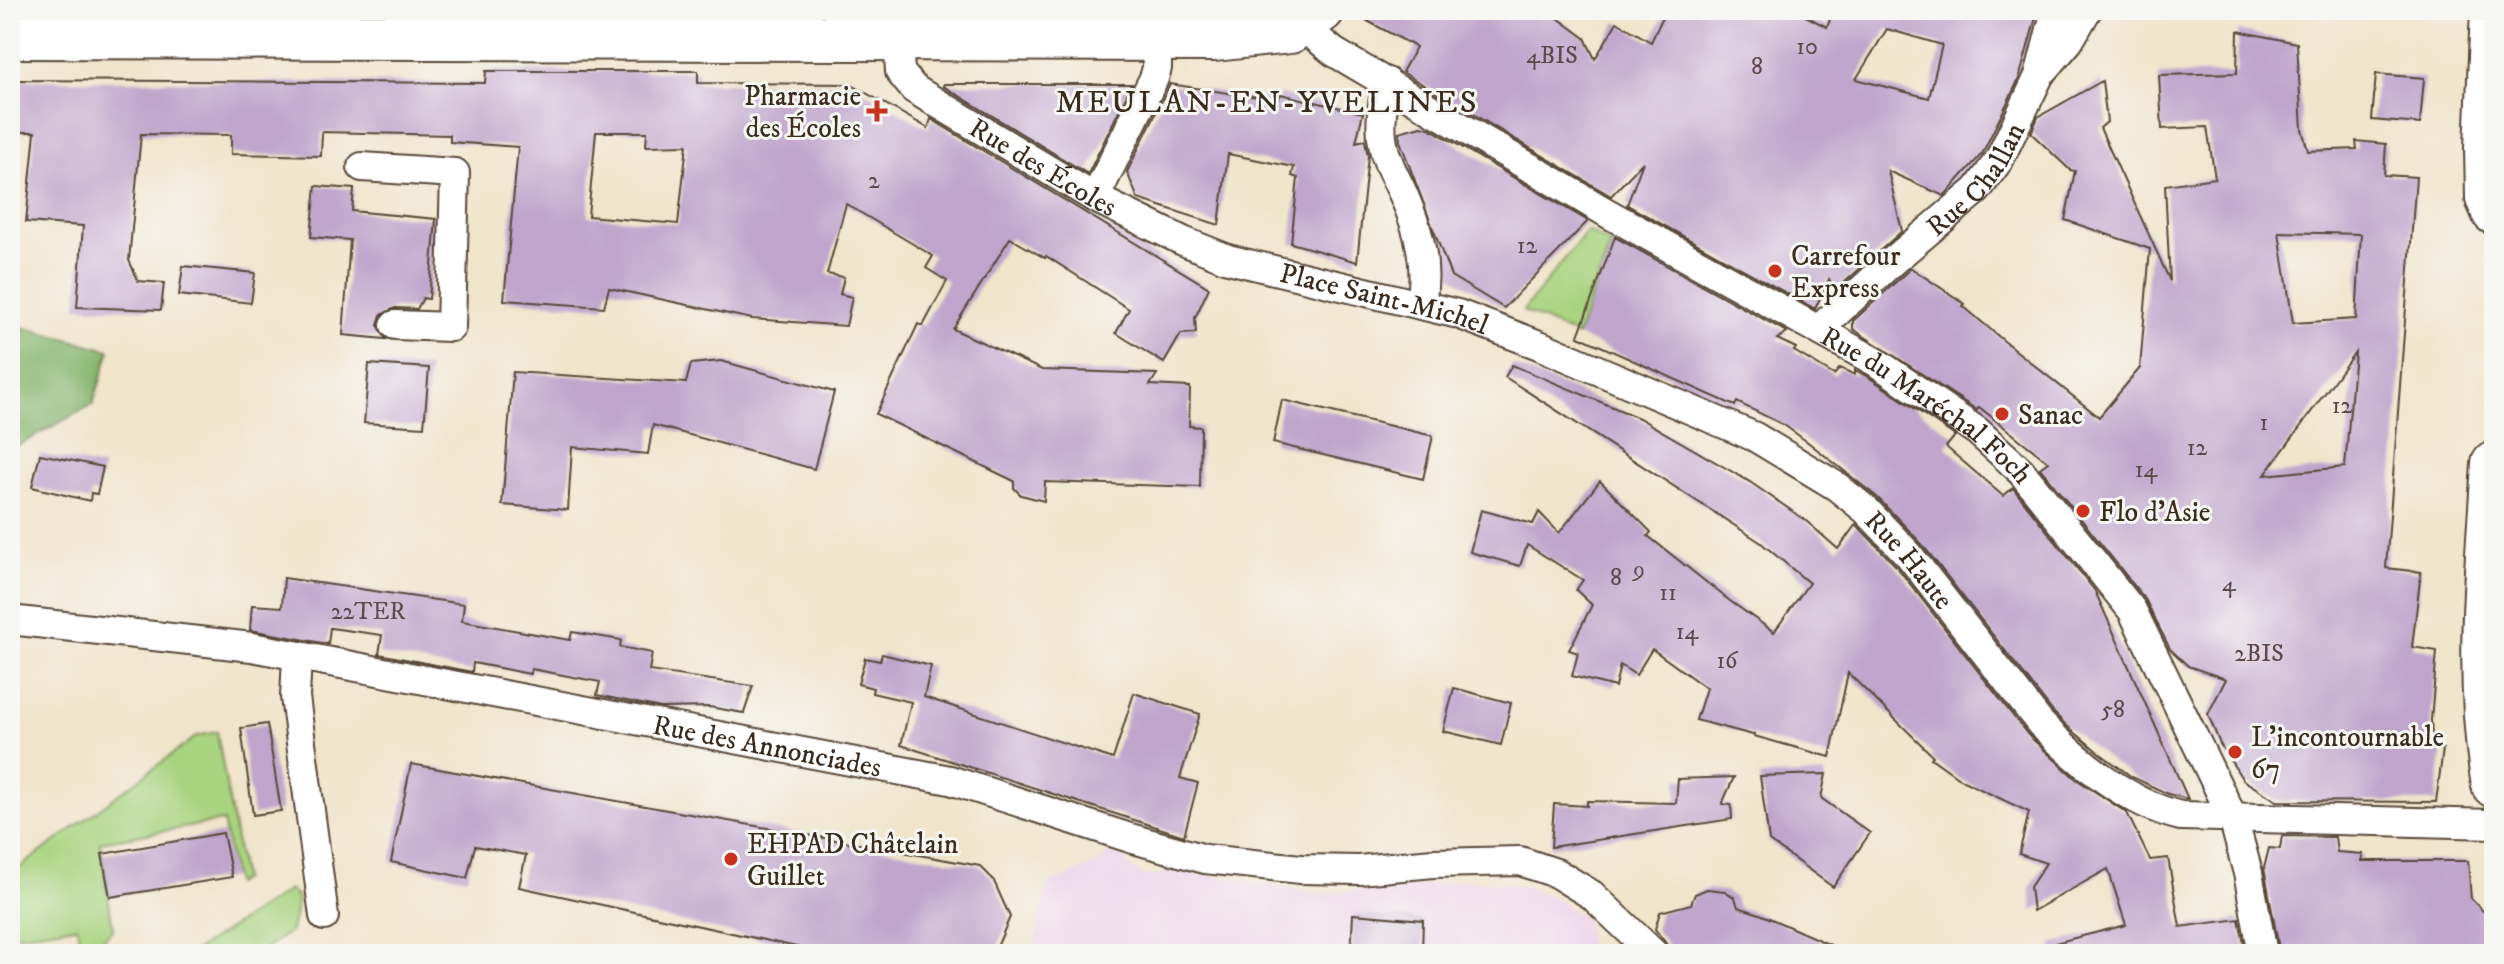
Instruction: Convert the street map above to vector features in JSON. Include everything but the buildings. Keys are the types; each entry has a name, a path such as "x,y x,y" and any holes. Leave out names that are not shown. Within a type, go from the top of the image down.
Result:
{"main road":[{"path":"2486,10 2494,11 2487,148 2488,198 2494,212"},
{"path":"10,36 804,25 898,39 1133,30 1250,37 1290,31 1312,18"},
{"path":"2494,464 2483,650 2486,729 2494,785"}],"street":[{"name":"Rue Challan","path":"1819,329 1977,190 1999,160 2039,76 2056,10"},
{"name":"Rue Challan","path":"2039,76 2069,41 2087,10"},
{"name":"Rue du Maréchal Foch","path":"1312,18 1334,52 1609,214 1819,329 1919,389 1977,431 2030,480 2132,610 2233,818 2248,873 2263,954"},
{"path":"1095,198 1157,68 1133,30"},
{"name":"Rue des Écoles","path":"898,39 900,72 914,89 1095,198 1151,227 1228,259"},
{"path":"1387,82 1382,107 1383,145 1404,196 1424,260 1421,305"},
{"path":"362,167 455,173 451,327 395,325"},
{"name":"Place Saint-Michel","path":"1228,259 1458,314 1539,345"},
{"name":"Rue Haute","path":"1539,345 1755,437 1836,486 1866,510 1909,555 2040,723 2082,762 2144,804 2181,816 2494,824"},
{"name":"Rue des Annonciades","path":"10,620 252,647 950,780 1205,859 1301,869 1359,870 1433,863 1520,861 1556,873 1592,895 1654,954"},
{"path":"297,656 295,697 324,916"}],"shaded area":[{"path":"1109,850 1122,854 1129,866 1144,875 1157,876 1175,869 1319,894 1473,880 1527,887 1557,899 1586,919 1590,954 1032,954 1048,884 1103,861"}],"green space":[{"path":"1587,231 1611,244 1577,336 1523,311"},
{"path":"10,324 110,350 93,404 10,450"},
{"path":"217,732 243,880 235,884 223,821 100,842 113,929 81,954 77,926 10,936 10,875 197,736"},
{"path":"289,890 298,898 291,931 257,954 190,954"}],"place":[{"name":"Pharmacie des Écoles","path":"877,111"},
{"name":"Carrefour Express","path":"1775,271"},
{"name":"Sanac","path":"2002,414"},
{"name":"Flo d'Asie","path":"2083,511"},
{"name":"L'incontournable 67","path":"2235,752"},
{"name":"EHPAD Châtelain Guillet","path":"731,859"}],"district":[{"name":"MEULAN-EN-YVELINES","path":"1267,101"}]}
